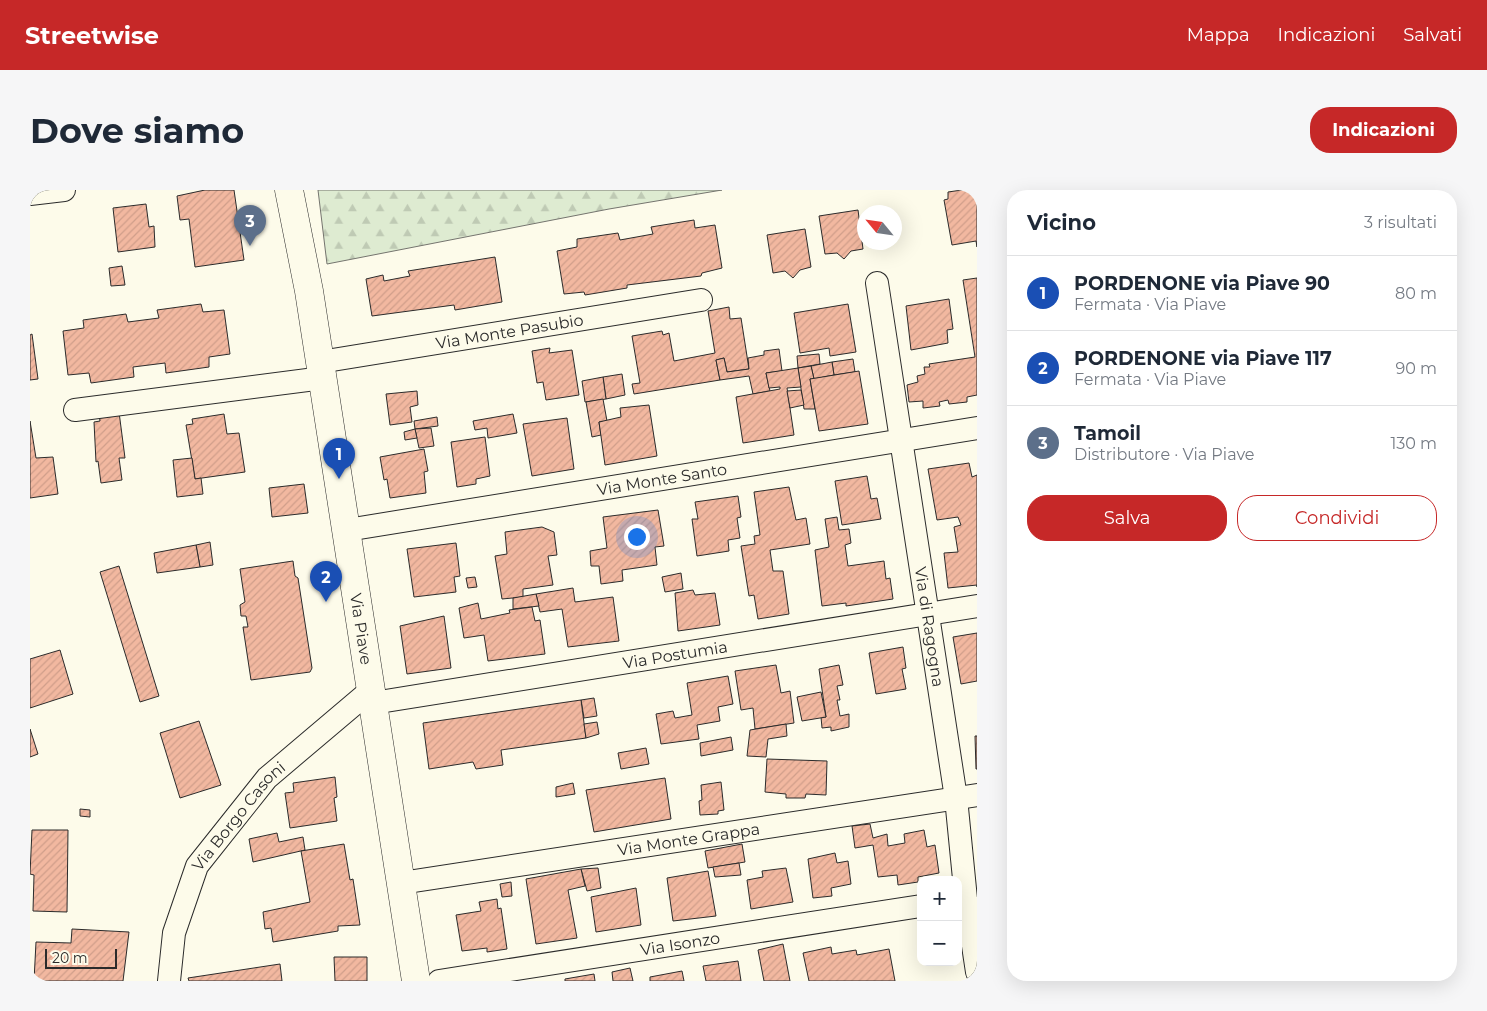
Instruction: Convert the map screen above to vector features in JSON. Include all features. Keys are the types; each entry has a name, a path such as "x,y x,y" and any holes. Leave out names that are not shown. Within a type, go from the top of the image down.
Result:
{"street":[{"path":"30,194 64,190"},
{"name":"Via Piave","path":"289,190 322,370 416,981"},
{"name":"Via di Ragogna","path":"877,283 928,613 966,797 967,899 977,972"},
{"name":"Via Monte Pasubio","path":"75,410 322,370 701,300"},
{"name":"Via Monte Santo","path":"347,530 977,428"},
{"name":"Via Postumia","path":"372,697 977,606"},
{"name":"Via Borgo Casoni","path":"170,981 174,933 197,866 267,778 372,697"},
{"name":"Via Monte Grappa","path":"401,883 966,797"},
{"name":"Via Isonzo","path":"439,981 917,907"}],"green space":[{"path":"318,190 722,190 609,209 327,264"}],"building":[{"path":"205,190 234,190 244,260 195,267 189,219 180,220 177,196"},
{"path":"977,190 977,247 976,241 952,245 944,200 948,199 948,192"},
{"path":"146,204 149,227 154,226 155,247 118,252 113,208"},
{"path":"857,210 857,250 851,251 844,259 837,253 825,254 819,216"},
{"path":"694,220 695,228 715,225 722,268 702,273 701,276 627,285 627,288 585,295 584,292 564,294 557,251 577,247 577,239 618,233 620,240 653,234 651,227"},
{"path":"805,229 811,267 800,270 793,278 785,271 773,273 767,235"},
{"path":"495,257 502,302 455,310 454,305 372,316 366,279 383,275 384,281 410,276 408,271"},
{"path":"122,266 125,285 111,286 109,268"},
{"path":"977,278 977,395 967,397 967,402 949,404 948,400 939,402 940,406 923,408 923,401 909,402 907,385 918,382 917,376 925,374 924,367 930,367 929,364 975,357 963,280"},
{"path":"949,299 953,329 947,330 948,343 911,350 906,306"},
{"path":"201,304 203,312 224,310 230,354 209,357 209,367 166,373 165,363 133,367 134,377 91,383 89,373 68,375 63,331 84,328 83,320 126,314 128,322 159,318 157,310"},
{"path":"848,304 856,352 830,356 829,348 800,353 794,313"},
{"path":"729,307 730,319 741,318 749,369 727,372 724,358 716,360 720,380 634,394 632,384 640,383 632,336 662,331 663,335 669,333 674,361 715,353 708,311"},
{"path":"32,334 38,379 30,380 30,335"},
{"path":"550,348 549,353 572,350 579,395 546,400 543,382 537,383 532,351"},
{"path":"779,349 782,371 766,373 770,391 753,394 749,376 720,380 716,360 724,358 727,372 749,369 748,358 764,355 764,351"},
{"path":"819,354 820,364 798,368 797,356"},
{"path":"853,359 855,372 834,375 832,362"},
{"path":"832,362 834,375 814,379 811,366"},
{"path":"811,366 814,379 810,379 815,409 804,409 798,368"},
{"path":"798,368 801,387 787,388 794,435 743,443 736,397 780,389 780,387 769,388 766,373"},
{"path":"859,371 868,424 819,431 810,379"},
{"path":"622,374 625,395 606,399 603,377"},
{"path":"603,377 606,399 585,402 582,381"},
{"path":"801,390 804,405 790,408 787,391"},
{"path":"417,391 418,405 410,407 412,422 390,425 386,394"},
{"path":"603,399 607,421 599,422 601,435 592,437 586,402"},
{"path":"649,405 657,456 605,465 599,422 621,417 620,408"},
{"path":"119,412 125,458 119,458 122,480 101,483 98,461 96,462 94,422 100,421 99,414"},
{"path":"224,414 227,434 239,433 245,472 195,479 186,425 193,424 192,419"},
{"path":"513,414 517,433 488,438 487,428 475,430 473,421"},
{"path":"437,417 438,426 415,429 414,421"},
{"path":"567,418 574,469 532,476 523,424"},
{"path":"30,421 36,458 53,457 58,494 30,498"},
{"path":"431,428 434,446 419,448 415,429"},
{"path":"415,429 417,438 405,440 404,432"},
{"path":"485,437 490,476 476,479 476,484 457,487 451,442"},
{"path":"424,449 428,471 424,472 426,493 390,498 387,479 384,480 380,457"},
{"path":"192,458 195,479 201,478 203,494 177,497 173,460"},
{"path":"969,463 972,477 977,475 977,585 948,588 944,553 958,552 954,527 961,525 958,517 937,520 928,469"},
{"path":"867,476 871,499 877,498 881,519 842,525 835,481"},
{"path":"304,484 308,513 272,517 269,488"},
{"path":"789,487 796,520 806,518 810,544 770,550 773,571 783,571 789,614 758,619 754,595 749,596 741,546 755,544 754,536 760,535 754,492"},
{"path":"738,496 741,517 737,518 740,538 728,540 729,551 697,556 692,519 698,519 695,502"},
{"path":"658,510 664,546 655,547 657,565 622,570 623,581 601,584 599,566 591,566 590,551 607,548 603,517"},
{"path":"837,517 839,530 849,529 851,543 845,545 848,566 884,561 886,579 890,578 893,599 846,606 846,603 822,606 815,550 829,547 825,519"},
{"path":"542,527 554,532 557,555 548,556 553,585 523,589 523,597 502,599 495,556 507,554 505,532"},
{"path":"210,542 213,565 200,567 196,545"},
{"path":"456,543 460,576 454,577 456,592 414,597 407,549"},
{"path":"196,545 200,567 157,573 154,553"},
{"path":"293,561 295,576 298,578 312,668 310,672 251,680 243,627 248,627 246,616 241,616 240,605 245,602 240,569"},
{"path":"119,566 159,696 140,702 100,572"},
{"path":"681,573 683,589 665,592 662,577"},
{"path":"475,577 477,587 468,588 466,578"},
{"path":"573,588 575,602 613,597 619,641 568,647 562,609 540,612 536,594"},
{"path":"693,590 695,595 715,593 720,625 678,631 675,593"},
{"path":"536,594 539,606 513,609 513,598"},
{"path":"478,603 481,619 510,613 509,610 532,607 535,621 540,620 545,654 488,661 484,635 464,638 459,608"},
{"path":"444,616 451,668 407,674 400,626"},
{"path":"977,633 977,681 961,684 953,637"},
{"path":"903,647 906,668 902,669 906,689 876,694 869,653"},
{"path":"60,650 73,694 30,708 30,659"},
{"path":"776,665 781,693 790,691 794,723 755,729 753,708 741,710 735,671"},
{"path":"839,665 843,685 837,686 840,700 837,700 840,716 849,714 849,727 831,731 831,727 822,728 821,717 826,717 819,669"},
{"path":"728,676 733,704 718,707 720,721 697,725 699,739 661,744 656,714 673,711 675,718 692,715 687,683"},
{"path":"821,692 826,717 802,721 797,697"},
{"path":"594,698 597,716 584,718 581,700"},
{"path":"581,700 586,738 501,750 503,765 476,769 473,762 429,769 423,723"},
{"path":"199,721 221,785 180,798 160,733"},
{"path":"597,722 599,734 586,738 584,724"},
{"path":"786,724 787,736 768,739 766,757 747,756 750,730"},
{"path":"30,729 38,754 30,757"},
{"path":"975,736 977,736 977,769 976,769"},
{"path":"731,737 733,750 701,756 700,743"},
{"path":"646,748 649,764 621,769 618,753"},
{"path":"767,759 827,761 826,795 806,794 805,798 786,798 786,794 765,792"},
{"path":"335,777 337,797 334,798 337,821 290,828 285,793 294,792 293,783"},
{"path":"665,778 671,819 594,832 586,790"},
{"path":"721,782 724,810 718,811 718,814 700,815 701,785"},
{"path":"573,783 575,794 556,797 556,787"},
{"path":"80,809 90,810 90,817 80,816"},
{"path":"870,824 873,838 887,834 888,846 905,843 904,834 924,830 927,847 935,845 939,873 917,876 917,882 898,885 897,875 878,877 873,845 855,848 852,826"},
{"path":"32,830 68,830 67,912 33,911 34,875 30,874"},
{"path":"277,833 279,842 303,837 305,850 253,862 249,839"},
{"path":"344,844 350,880 353,879 360,925 338,926 338,931 273,942 271,928 265,929 263,912 310,902 301,851"},
{"path":"742,844 745,862 708,868 705,851"},
{"path":"835,853 837,863 848,861 851,884 831,888 832,896 813,898 808,859"},
{"path":"739,863 741,875 715,877 713,867"},
{"path":"598,868 601,888 587,891 581,869"},
{"path":"786,868 793,902 751,909 747,880 763,877 762,871"},
{"path":"581,869 585,886 568,890 577,938 536,944 526,879"},
{"path":"708,871 716,916 673,921 667,878"},
{"path":"511,882 512,896 502,897 500,884"},
{"path":"636,888 641,925 596,932 591,897"},
{"path":"497,899 498,909 501,908 507,949 487,952 487,948 462,951 456,915 481,911 479,902"},
{"path":"72,929 129,932 123,981 34,981 36,942 71,943"},
{"path":"783,944 790,981 764,981 758,950"},
{"path":"831,947 832,954 856,950 857,955 889,949 895,981 809,981 803,953"},
{"path":"334,957 367,957 367,981 335,981"},
{"path":"738,961 741,981 706,981 703,966"},
{"path":"280,964 282,981 189,981 188,978"},
{"path":"630,968 633,981 613,981 612,972"},
{"path":"682,971 684,981 650,981 650,977"},
{"path":"594,974 595,981 565,981 565,979"}],"place":[{"name":"Tamoil","path":"250,246"},
{"name":"PORDENONE via Piave 90","path":"339,479"},
{"name":"PORDENONE via Piave 117","path":"326,602"}]}
